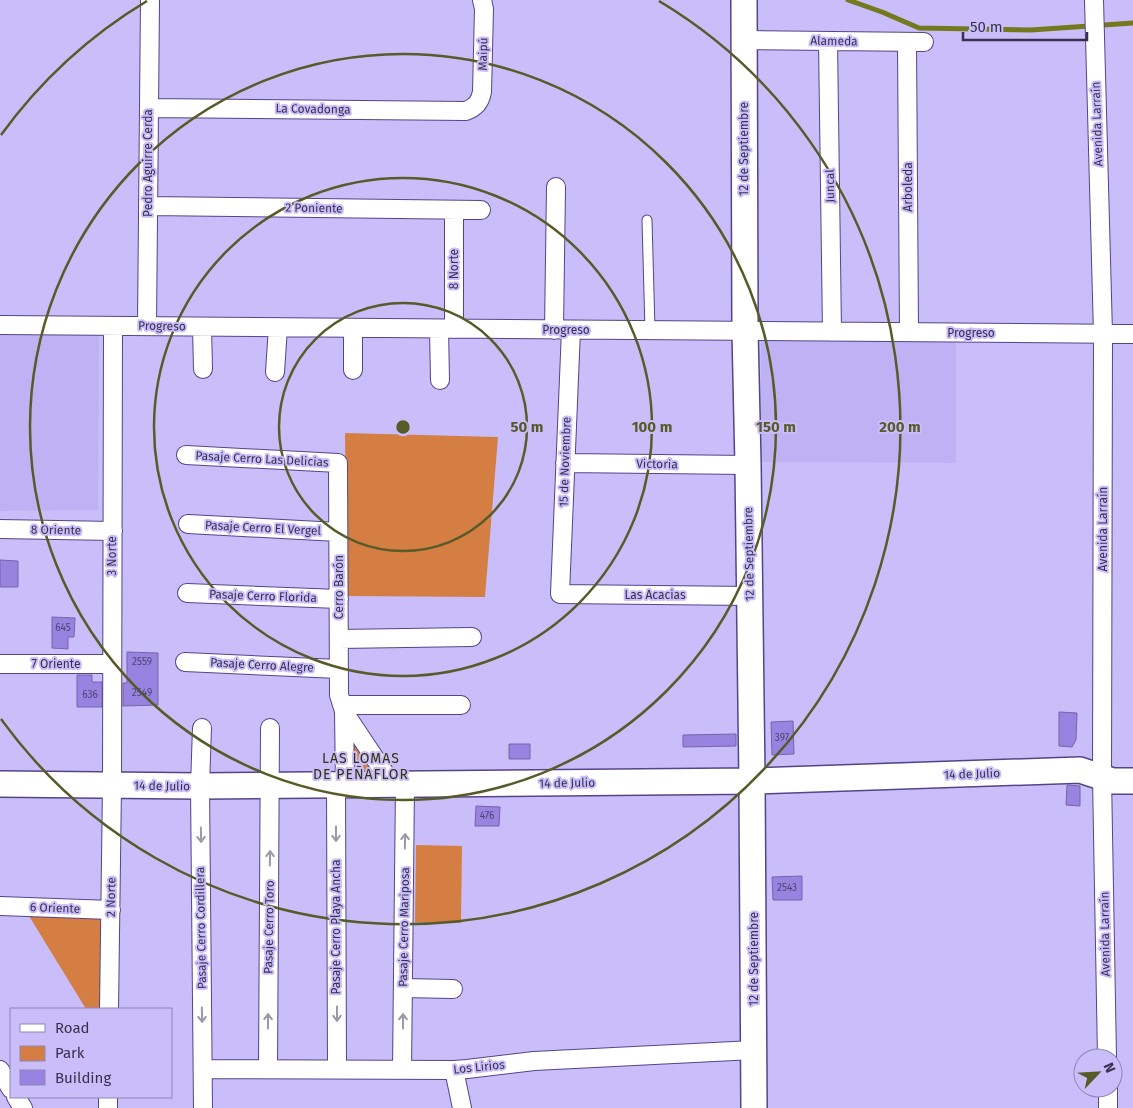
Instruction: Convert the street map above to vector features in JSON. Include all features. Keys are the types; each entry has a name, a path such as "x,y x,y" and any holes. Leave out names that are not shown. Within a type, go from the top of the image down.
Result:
{"street":[{"name":"Pedro Aguirre Cerda","path":"147,326 150,0"},
{"name":"Maipú","path":"476,106 482,92 484,9 482,0"},
{"name":"12 de Septiembre","path":"744,0 745,331 750,596 754,1108"},
{"name":"Avenida Larraín","path":"1094,5 1103,334 1102,777 1107,1048"},
{"name":"Alameda","path":"744,40 915,42"},
{"name":"Juncal","path":"828,41 832,332"},
{"name":"Arboleda","path":"909,332 915,42"},
{"name":"La Covadonga","path":"149,108 466,111 476,106"},
{"name":"15 de Noviembre","path":"556,187 565,463 560,594"},
{"name":"2 Poniente","path":"148,206 481,210"},
{"name":"8 Norte","path":"440,380 446,329 454,210"},
{"name":"Progreso","path":"0,325 1133,334"},
{"name":"3 Norte","path":"112,785 113,326"},
{"path":"202,327 202,369"},
{"path":"275,372 278,327"},
{"path":"353,328 353,370"},
{"name":"Pasaje Cerro Las Delicias","path":"186,455 338,463"},
{"name":"Cerro Barón","path":"338,463 339,695 343,708 398,784"},
{"name":"Victoria","path":"565,463 748,464"},
{"name":"Pasaje Cerro El Vergel","path":"188,524 338,532"},
{"name":"8 Oriente","path":"0,529 113,532"},
{"name":"Pasaje Cerro Florida","path":"187,594 339,599"},
{"name":"Las Acacias","path":"560,594 750,596"},
{"path":"339,638 472,636"},
{"name":"Pasaje Cerro Alegre","path":"184,662 339,669"},
{"name":"7 Oriente","path":"0,664 112,664"},
{"path":"343,708 461,705"},
{"name":"Cerro Barón","path":"340,785 343,708"},
{"name":"Pasaje Cerro Cordillera","path":"202,728 200,786 203,1108"},
{"name":"Pasaje Cerro Toro","path":"268,1069 270,728"},
{"name":"14 de Julio","path":"0,784 271,786 752,781 1080,770 1113,781 1133,781"},
{"name":"Pasaje Cerro Mariposa","path":"398,784 403,988 402,1070"},
{"name":"2 Norte","path":"109,1008 112,785"},
{"name":"Pasaje Cerro Playa Ancha","path":"337,1070 340,785"},
{"name":"6 Oriente","path":"0,906 110,910"},
{"path":"403,988 453,989"},
{"name":"Los Lirios","path":"203,1069 454,1070 542,1060 754,1050"},
{"path":"0,1070 10,1087"},
{"path":"454,1070 462,1108"}],"lane":[{"path":"647,220 650,330"}],"shaded area":[{"path":"0,333 99,334 98,510 0,511"},
{"path":"761,340 956,341 956,463 761,462"}],"green space":[{"path":"345,433 498,437 485,597 347,596"},
{"path":"353,741 379,777 352,777"},
{"path":"416,845 462,846 461,923 415,922"},
{"path":"29,916 106,919 103,1008 85,1008"}],"building":[{"path":"0,560 18,561 18,587 0,587"},
{"path":"52,617 75,618 74,637 68,637 68,649 52,648"},
{"path":"127,652 158,653 158,705 123,706 123,683 127,683"},
{"path":"77,675 92,675 92,682 102,682 102,707 77,707"},
{"path":"1059,712 1077,713 1076,740 1072,747 1059,746"},
{"path":"793,721 794,754 772,755 771,722"},
{"path":"736,734 736,746 683,747 683,735"},
{"path":"509,744 530,744 530,759 509,759"},
{"path":"1067,785 1080,786 1080,806 1066,805"},
{"path":"476,806 500,807 499,826 475,826"},
{"path":"802,876 802,900 773,900 772,877"}],"waterway":[{"path":"848,0 919,28 1031,30 1133,23"}],"district":[{"name":"LAS LOMAS DE PEÑAFLOR","path":"361,766"}]}
